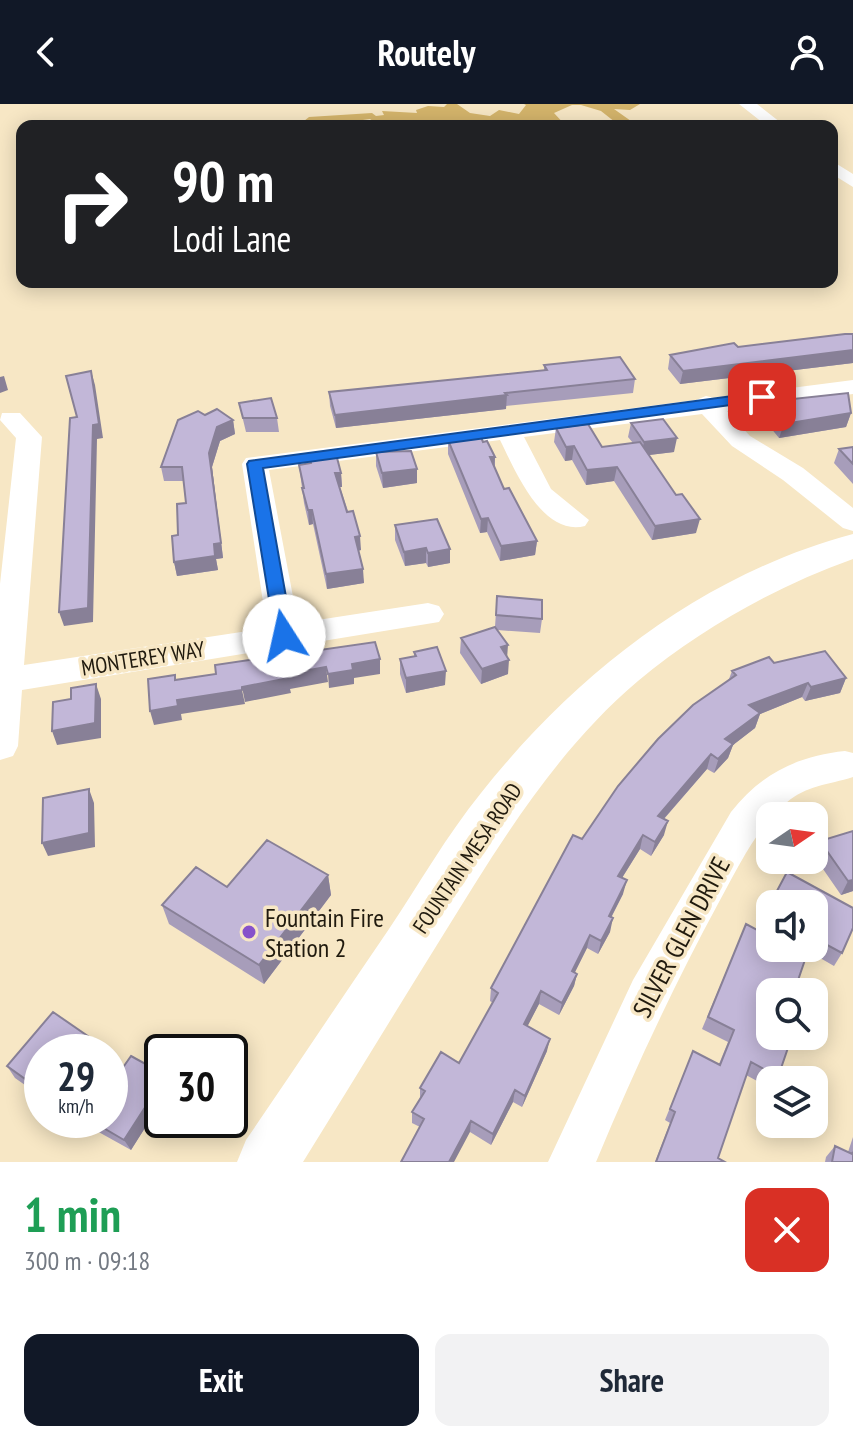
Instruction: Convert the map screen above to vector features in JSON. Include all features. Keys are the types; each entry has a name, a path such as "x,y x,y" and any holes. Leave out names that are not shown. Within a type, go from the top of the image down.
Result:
{"main road":[{"name":"FOUNTAIN MESA ROAD","path":"268,1162 496,808 562,730 623,671 718,605 793,567 853,546"}],"street":[{"path":"747,104 769,120"},
{"path":"284,636 255,464 706,403 853,387"},
{"path":"706,403 741,441 793,474 853,522"},
{"path":"0,746 9,562 29,437 11,418"},
{"path":"508,430 540,494 575,520"},
{"name":"MONTEREY WAY","path":"3,680 428,614"},
{"name":"SILVER GLEN DRIVE","path":"572,1162 600,1095 673,944 731,845 764,800 794,778 815,768 845,765"}],"shaded area":[{"path":"457,104 470,113 490,116 499,110 519,114 524,104 640,104 630,110 614,109 630,120 612,120 601,111 572,105 554,113 560,120 305,120 309,117 372,113 384,115 382,111 417,113 416,110 428,106"}],"building":[{"path":"853,334 853,350 683,371 670,355 734,343 738,347"},
{"path":"620,357 635,379 335,415 329,392 547,370 544,365"},
{"path":"91,371 99,424 93,425 88,608 59,612 70,418 77,417 66,376"},
{"path":"848,393 851,413 784,424 765,402"},
{"path":"271,398 277,418 243,418 239,403"},
{"path":"217,409 233,420 217,427 209,453 221,543 214,544 215,556 174,562 172,536 178,535 177,504 186,503 182,467 161,467 178,420 198,411 205,415"},
{"path":"663,419 677,438 644,442 631,423"},
{"path":"588,424 602,447 640,442 676,495 682,494 700,519 655,526 617,467 587,470 574,446 566,447 556,428"},
{"path":"480,435 483,442 487,441 495,457 490,457 504,489 509,488 537,541 501,546 488,518 481,519 448,440"},
{"path":"853,447 853,464 839,449"},
{"path":"411,451 417,469 382,473 376,452"},
{"path":"336,454 341,473 335,473 347,512 353,511 360,536 355,537 363,569 326,574 312,510 308,510 302,488 299,465 311,463 310,457"},
{"path":"437,519 450,549 428,553 426,548 404,552 395,525"},
{"path":"497,596 542,600 542,619 496,615"},
{"path":"495,627 508,645 501,647 509,660 482,669 461,638"},
{"path":"375,642 380,659 352,664 353,670 328,674 326,667 288,674 289,678 242,687 242,690 177,700 178,706 150,711 148,679 175,675 175,680 216,674 215,665"},
{"path":"437,647 446,671 406,678 400,659"},
{"path":"825,651 846,678 811,687 808,683 749,705 760,713 725,739 733,744 718,759 711,754 658,816 668,821 655,842 643,835 618,876 627,880 609,916 613,918 601,941 590,935 572,971 577,974 562,1003 541,991 524,1024 550,1039 525,1096 515,1090 493,1134 471,1121 449,1162 401,1162 424,1119 412,1112 425,1091 420,1088 441,1052 459,1063 498,993 491,988 573,835 582,839 618,786 658,739 693,705 736,675 732,671 769,657 774,663"},
{"path":"96,684 95,723 52,731 53,702 71,699 71,688"},
{"path":"89,789 89,833 42,843 43,798"},
{"path":"853,831 853,880 848,881 828,852 828,839"},
{"path":"267,840 328,875 259,965 162,905 196,867 227,887"},
{"path":"786,874 791,874 820,890 777,890"},
{"path":"828,894 853,908 853,928 842,953 828,946"},
{"path":"746,924 756,929 756,962 804,962 799,978 756,978 756,1050 787,1050 782,1066 758,1066 751,1062 718,1158 725,1162 656,1162 675,1112 670,1109 693,1051 720,1065 734,1030 708,1017"},
{"path":"53,1012 85,1034 34,1034"},
{"path":"24,1046 24,1078 7,1066"},
{"path":"131,1056 144,1063 144,1109 128,1134 128,1060"},
{"path":"835,1146 853,1152 853,1162 832,1162"}],"place":[{"name":"Fountain Fire Station 2","path":"249,932"}],"route":[{"path":"284,636 255,464 762,397"}]}
